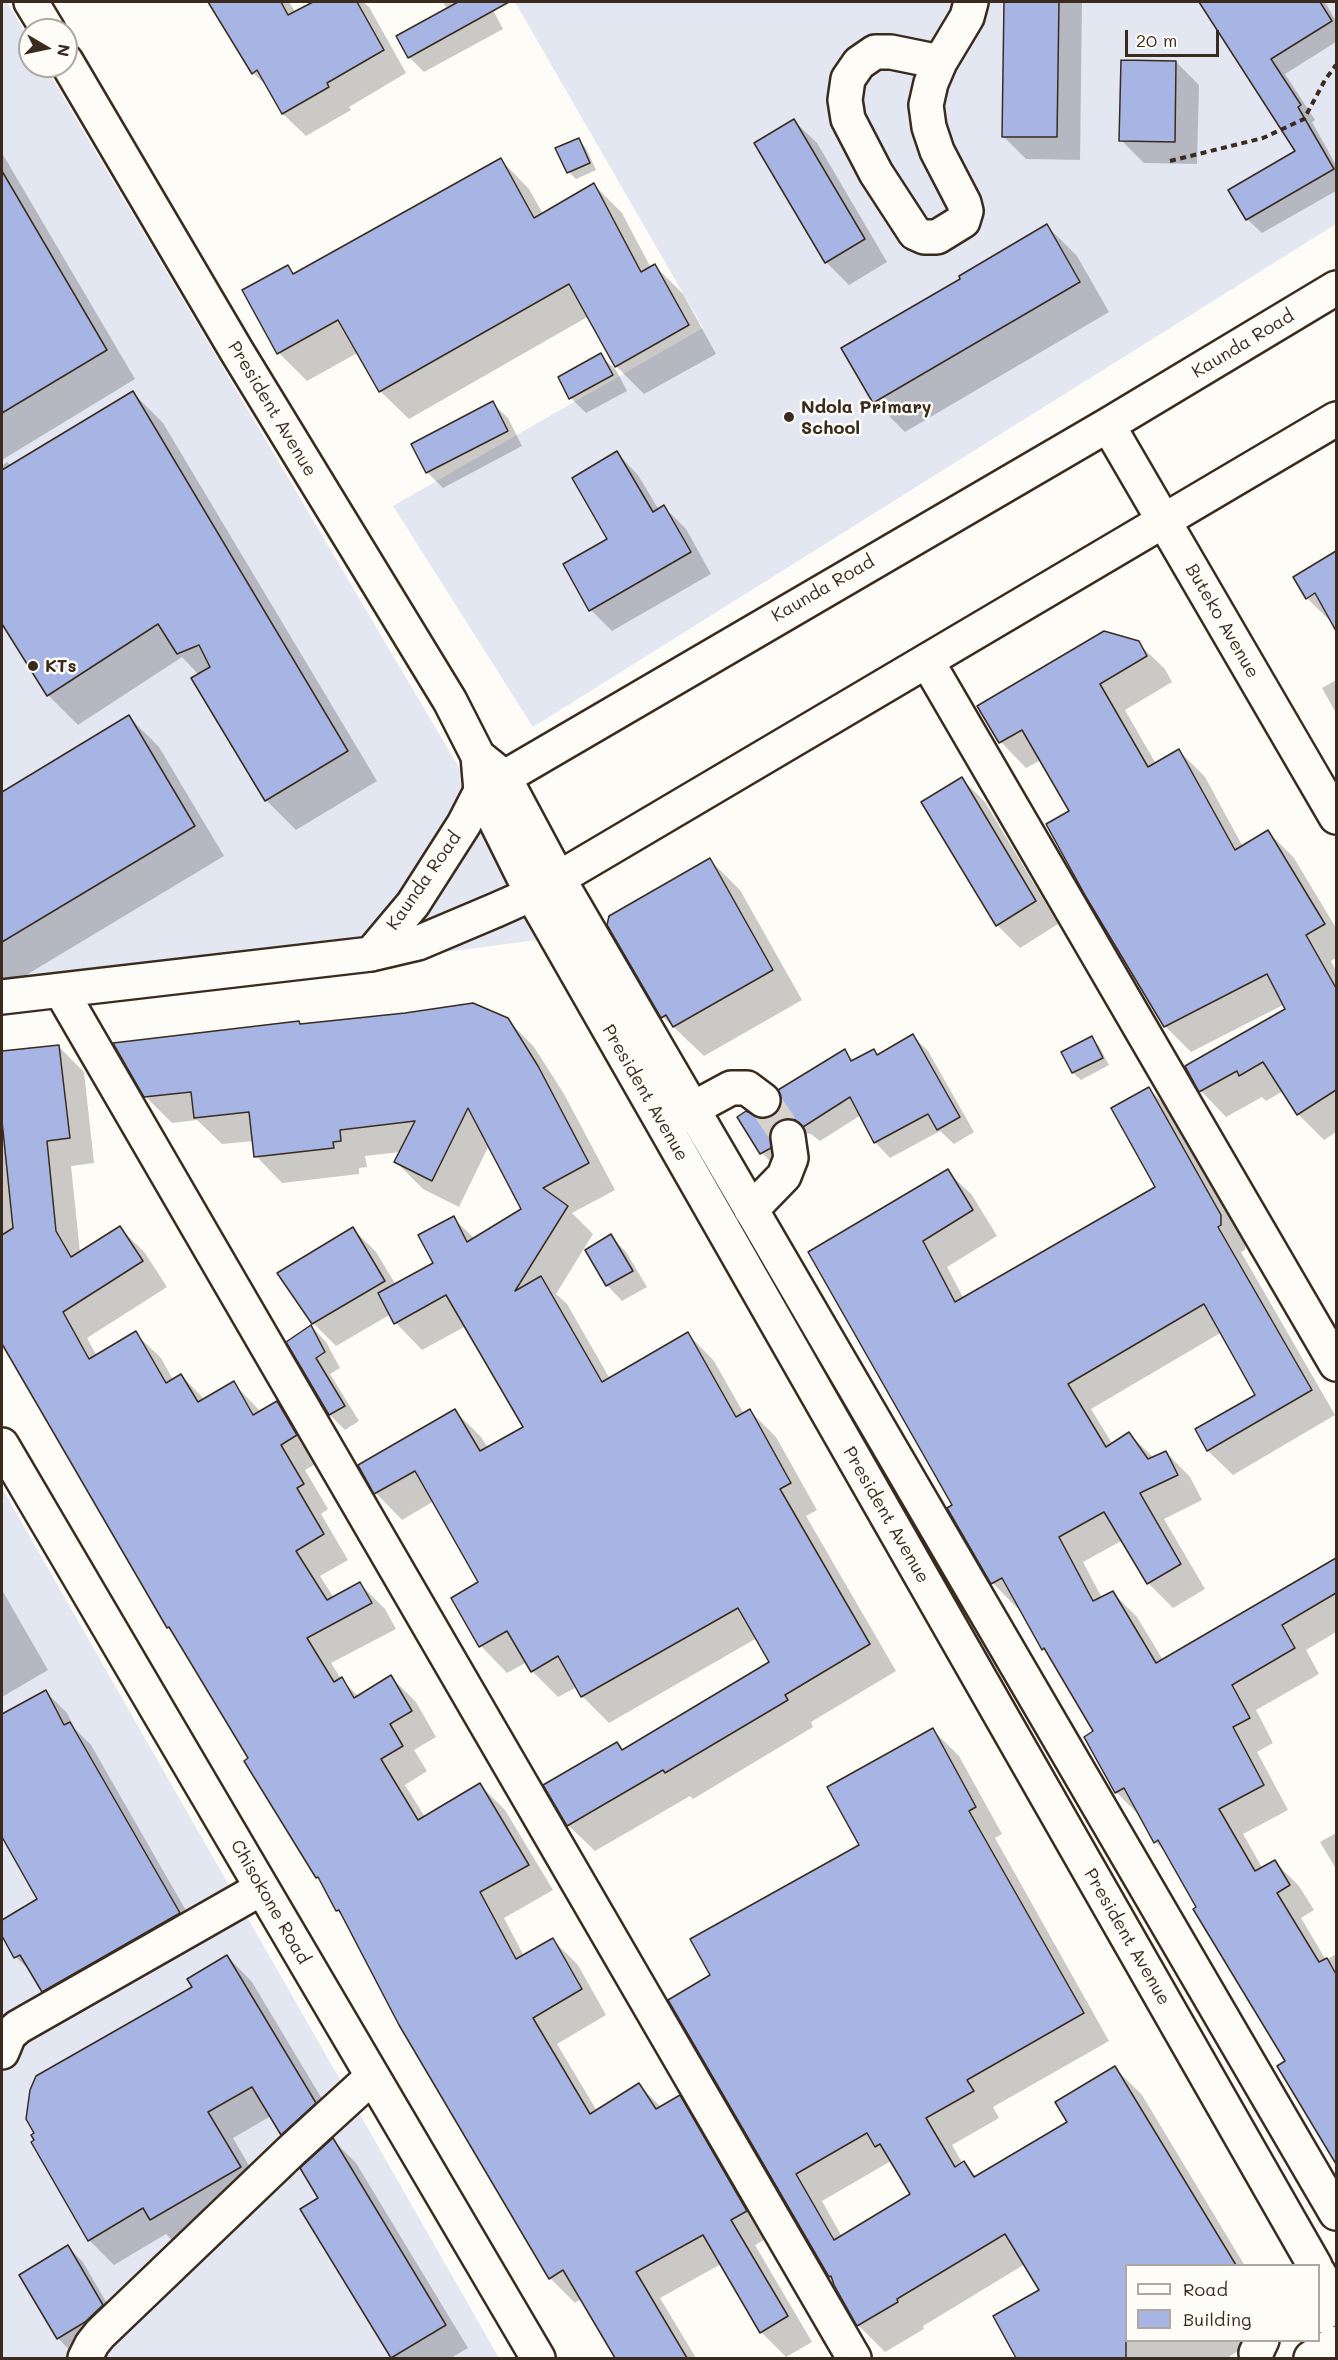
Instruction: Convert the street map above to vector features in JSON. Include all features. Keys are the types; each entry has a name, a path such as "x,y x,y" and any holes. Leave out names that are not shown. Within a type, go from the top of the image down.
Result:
{"street":[{"path":"31,2 41,18"},
{"path":"940,62 891,52 875,52 859,63 848,79 845,100 848,119 876,173 915,233 924,237 937,237 963,221 966,212 964,203 937,151 929,127 926,105 931,83 940,62 967,17 971,2"},
{"name":"President Avenue","path":"76,78 236,350 450,701 664,1125 1314,2264"},
{"name":"Kaunda Road","path":"371,954 413,904 458,832 492,784 1108,425 1336,288"},
{"name":"Kaunda Road","path":"2,997 371,954 418,943 545,886 1336,419"},
{"name":"Buteko Avenue","path":"1108,425 1336,817"},
{"path":"927,661 1336,1364"},
{"name":"President Avenue","path":"545,886 693,1109 1336,2213"},
{"path":"61,991 854,2358"},
{"path":"664,1125 731,1089 747,1088 763,1100"},
{"path":"751,1210 784,1176 791,1158 788,1137"},
{"name":"Chisokone Road","path":"2,1445 538,2358"},
{"path":"4,2037 18,2026 262,1888"},
{"path":"85,2358 100,2334 291,2151 372,2078"},
{"path":"1288,2264 1290,2223"},
{"path":"1320,2276 1336,2304 1320,2315"},
{"path":"1311,2358 1336,2343"}],"path":[{"path":"1170,161 1263,138 1304,118 1336,65"}],"shaded area":[{"path":"2,2 7,2 18,20 18,78 52,78 559,937 2,1011"},
{"name":"Ndola Primary School","path":"515,2 1336,2 1336,224 533,727 393,506 703,328"},
{"path":"2,1488 499,2358 2,2358"}],"building":[{"path":"208,2 281,2 288,15 313,2 357,2 384,50 327,83 329,87 282,114 257,70 252,74"},
{"path":"458,2 509,2 408,58 396,36"},
{"path":"1004,2 1059,2 1057,137 1002,137"},
{"path":"1199,2 1320,2 1332,21 1271,59 1301,105 1298,107 1334,169 1246,220 1228,190 1295,151"},
{"path":"1121,60 1176,61 1175,142 1119,141"},
{"path":"794,119 865,239 825,263 754,143"},
{"path":"579,138 590,163 567,173 555,148"},
{"path":"501,158 534,218 594,183 641,272 655,264 689,325 615,367 569,284 379,392 338,320 277,354 242,290 288,265 293,274"},
{"path":"2,171 107,350 2,413"},
{"path":"1047,224 1080,282 873,403 841,348 960,279 959,276"},
{"path":"601,353 613,375 569,399 558,377"},
{"path":"133,391 348,751 265,801 191,678 210,667 199,645 177,654 158,624 47,696 2,624 2,470"},
{"path":"493,401 508,431 426,473 411,444"},
{"path":"617,451 653,512 664,505 691,552 589,611 563,564 607,539 572,478"},
{"path":"1336,551 1336,631 1315,593 1306,599 1293,577"},
{"path":"1104,631 1139,641 1147,656 1100,684 1148,767 1179,749 1235,850 1268,830 1325,924 1306,935 1336,988 1336,1090 1297,1115 1263,1062 1239,1076 1237,1071 1199,1092 1185,1066 1285,1009 1267,974 1164,1027 1086,897 1046,824 1069,811 1022,730 999,743 977,706"},
{"path":"129,715 195,826 2,942 2,792"},
{"path":"962,777 1036,901 996,926 921,802"},
{"path":"710,858 773,970 673,1027 666,1015 661,1018 607,925 609,916"},
{"path":"473,1003 508,1018 538,1066 589,1163 543,1188 568,1206 515,1291 541,1276 602,1382 688,1332 736,1417 750,1409 791,1483 780,1489 870,1644 785,1695 788,1700 665,1773 663,1770 567,1826 543,1785 617,1742 622,1750 769,1662 738,1608 581,1697 558,1656 531,1672 507,1631 479,1647 451,1598 478,1582 415,1471 374,1494 358,1465 455,1409 480,1451 523,1427 446,1295 394,1324 378,1293 433,1263 418,1235 454,1216 467,1242 521,1209 468,1108 432,1181 394,1162 415,1121 340,1130 341,1141 333,1142 334,1148 254,1157 249,1112 194,1118 191,1092 144,1097 113,1043 299,1021 300,1024 405,1013"},
{"path":"913,1034 960,1117 937,1130 928,1114 874,1143 850,1097 803,1127 794,1119 777,1122 770,1131 771,1148 760,1154 737,1117 746,1111 760,1118 771,1117 778,1111 781,1103 778,1090 845,1049 851,1061 874,1049 877,1055"},
{"path":"1092,1036 1103,1058 1072,1073 1061,1052"},
{"path":"59,1045 70,1138 47,1141 56,1231 71,1257 120,1226 143,1261 63,1312 89,1359 136,1331 166,1383 181,1374 198,1402 234,1381 253,1415 277,1401 297,1435 281,1445 304,1484 297,1488 324,1534 296,1551 327,1600 360,1582 372,1603 307,1638 334,1682 342,1677 354,1698 391,1675 412,1711 390,1724 403,1746 381,1759 418,1820 480,1783 529,1865 480,1892 516,1959 553,1938 582,1989 533,2018 590,2114 639,2083 656,2109 680,2095 747,2211 731,2220 788,2316 760,2333 703,2235 636,2272 687,2358 615,2358 563,2270 549,2279 399,2025 339,1910 336,1911 318,1877 316,1878 244,1761 248,1758 169,1627 167,1628 2,1344 2,1235 13,1228 2,1121 2,1051"},
{"path":"1149,1087 1221,1215 1221,1225 1218,1227 1312,1390 1207,1451 1195,1429 1255,1395 1204,1304 1068,1384 1106,1447 1129,1432 1148,1459 1166,1451 1178,1475 1140,1493 1181,1564 1147,1584 1104,1512 1059,1537 1093,1601 1113,1591 1156,1663 1336,1558 1336,1593 1282,1625 1295,1648 1232,1685 1250,1718 1233,1727 1264,1785 1219,1809 1255,1871 1275,1860 1290,1885 1277,1893 1319,1962 1327,1958 1336,1974 1336,2164 1277,2066 1285,2061 1193,1909 1196,1907 1158,1840 1154,1843 1124,1788 1115,1793 1084,1737 1093,1731 1044,1648 1042,1650 1002,1578 991,1584 947,1508 952,1505 808,1252 948,1169 973,1210 923,1241 955,1302 1155,1187 1111,1108"},
{"path":"353,1227 385,1281 312,1324 277,1273"},
{"path":"611,1234 633,1271 606,1286 585,1250"},
{"path":"311,1325 325,1352 316,1358 345,1406 329,1415 286,1342"},
{"path":"46,1690 64,1725 70,1722 180,1913 42,1992 20,1955 14,1958 2,1936 2,1920 37,1899 2,1837 2,1714"},
{"path":"933,1728 976,1807 969,1811 1084,2013 967,2080 974,2091 926,2118 955,2167 964,2161 974,2177 1067,2122 1055,2102 1115,2066 1235,2264 1125,2264 1126,2358 1016,2358 993,2316 1039,2290 1005,2234 897,2299 898,2302 857,2326 831,2276 829,2277 668,2000 710,1975 690,1939 859,1845 827,1787","holes":["867,2133 875,2147 880,2144 910,2194 834,2240 796,2174"]},
{"path":"227,1955 316,2103 281,2135 252,2087 208,2112 241,2167 150,2220 143,2208 88,2241 31,2142 34,2140 31,2135 34,2133 26,2119 30,2090 36,2076 192,1987 187,1979"},
{"path":"333,2138 446,2325 391,2358 300,2209 318,2198 300,2168"},
{"path":"68,2245 103,2305 85,2322 57,2339 19,2275"}],"tunnel":[{"path":"763,1100 788,1137"}],"place":[{"name":"Ndola Primary School","path":"789,417"},
{"name":"KTs","path":"33,666"}]}
